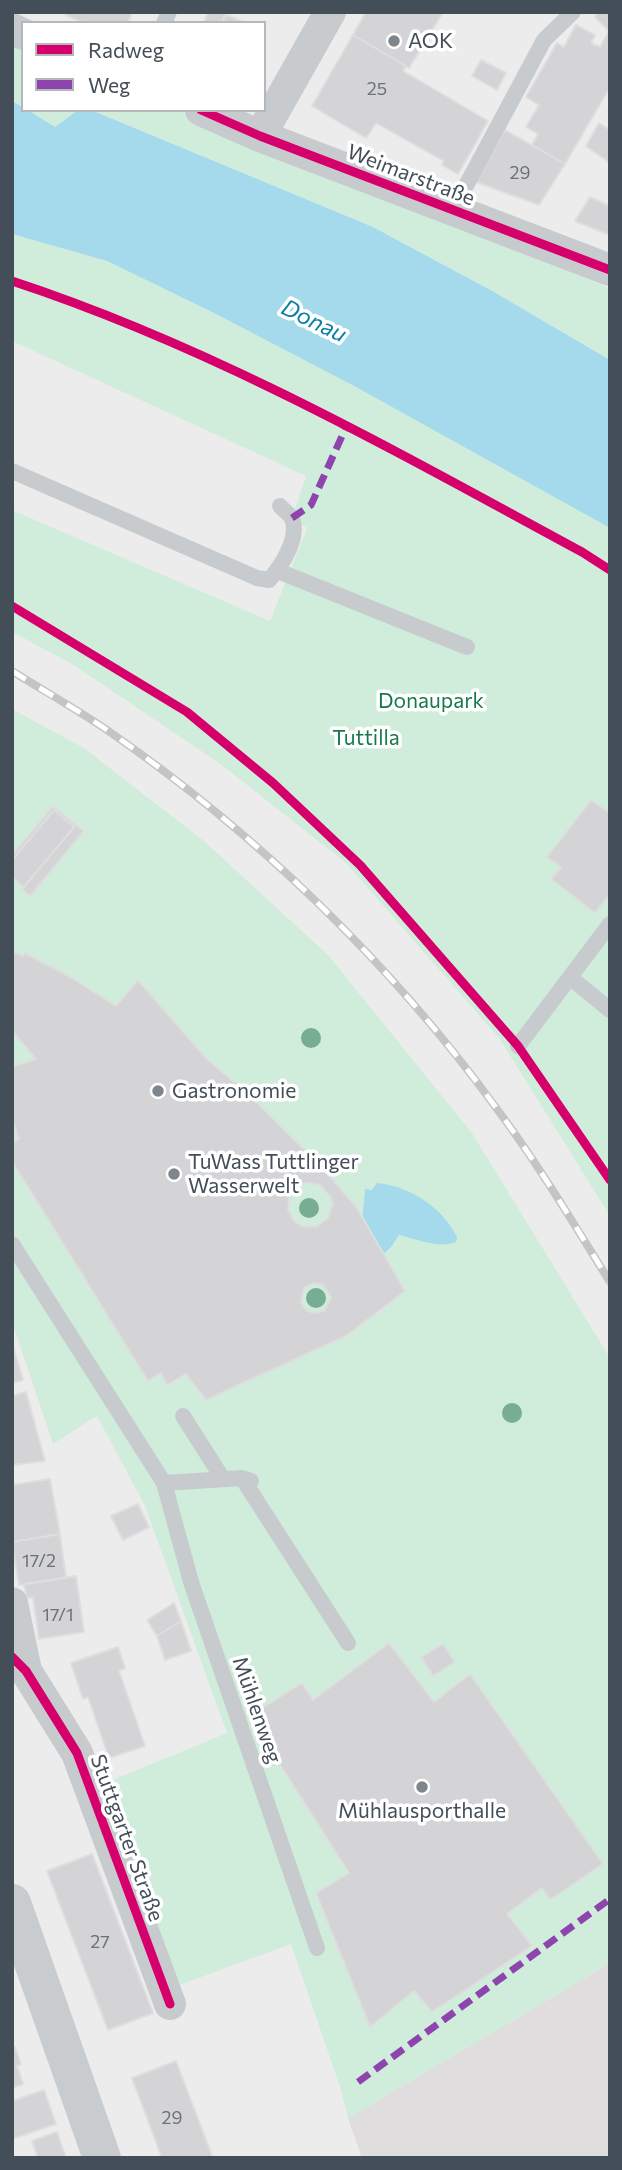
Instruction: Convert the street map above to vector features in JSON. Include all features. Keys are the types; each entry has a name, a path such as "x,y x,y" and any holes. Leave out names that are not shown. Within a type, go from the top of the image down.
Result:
{"main road":[{"path":"12,1903 103,2158"}],"street":[{"path":"260,136 330,12"},
{"name":"Weimarstraße","path":"206,112 260,136 610,270"},
{"name":"Stuttgarter Straße","path":"12,1603 19,1664 77,1753 170,2004"}],"lane":[{"path":"453,210 544,40 573,12"},
{"path":"12,471 257,579 269,580 278,571 293,535 292,518 280,506"},
{"path":"278,571 467,647"},
{"path":"518,1046 610,924"},
{"path":"571,978 610,1010"},
{"name":"Mühlenweg","path":"12,1244 164,1483 191,1582 317,1948"},
{"path":"183,1416 223,1479"},
{"path":"164,1483 249,1480 348,1643"}],"shaded area":[{"path":"610,1963 610,2158 362,2158 348,2118"}],"green space":[{"path":"12,43 21,46 21,106 12,100"},
{"path":"31,112 75,112 55,127"},
{"path":"96,112 182,112 607,287 610,289 610,360 494,292 373,227"},
{"name":"Donaupark","path":"12,234 107,261 214,313 356,387 610,528 610,1216 499,1038 346,863 219,763 72,664 12,632 12,510 270,621 307,528 292,518 306,476 12,341"},
{"path":"12,709 84,748 204,841 328,955 472,1133 610,1358 610,1963 348,2118 291,1944 174,1987 110,1781 227,1733 145,1506 97,1416 53,1444 12,1322"}],"water":[{"name":"Donau","path":"12,101 21,106 21,112 31,112 55,127 75,112 96,112 373,227 494,292 610,360 610,528 356,387 214,313 107,261 12,234"},
{"path":"377,1183 401,1189 424,1200 451,1226 457,1237 456,1242 435,1244 399,1235 380,1257 362,1223 365,1189 372,1190"}],"building":[{"path":"67,12 132,12 129,21 80,21 66,15"},
{"path":"208,12 228,12 223,21 205,21"},
{"name":"AOK","path":"366,12 443,12 409,68 353,35"},
{"path":"597,12 610,12 610,87 565,164 532,145 538,134 526,127 539,105 526,97 557,43 564,47 576,25 595,35 591,43 600,47 609,31 595,17"},
{"path":"225,14 241,21 223,21"},
{"path":"353,35 406,66 403,71 488,121 458,174 442,165 444,161 376,123 366,138 312,106"},
{"path":"481,60 506,73 497,90 472,76"},
{"path":"599,123 610,130 610,163 586,146"},
{"path":"505,130 565,164 539,205 476,182"},
{"path":"590,197 610,206 610,235 575,221"},
{"path":"591,800 610,813 610,894 595,913 551,879 561,867 547,857"},
{"path":"53,806 76,825 74,827 54,810 12,860 12,855"},
{"path":"54,810 74,827 24,887 12,877 12,860"},
{"path":"76,825 84,831 30,896 22,889"},
{"name":"TuWass Tuttlinger Wasserwelt","path":"12,951 23,956 25,953 116,1006 138,980 205,1057 250,1096 320,1165 357,1208 405,1291 346,1336 206,1400 186,1374 167,1385 161,1373 148,1381 12,1161 12,1143 19,1139 12,1119 12,1067 36,1059 12,1031","holes":["306,1183 320,1185 333,1203 328,1218 316,1227 301,1226 294,1221 288,1209 290,1195","313,1283 323,1285 331,1297 325,1310 316,1313 307,1311 301,1303 304,1288"]},
{"path":"12,1343 23,1380 12,1383"},
{"path":"26,1392 45,1461 12,1465 12,1396"},
{"path":"50,1479 60,1534 12,1542 12,1485"},
{"path":"138,1504 149,1527 123,1540 111,1516"},
{"path":"60,1534 66,1578 19,1585 12,1542"},
{"path":"76,1576 84,1632 39,1639 33,1597 27,1598 24,1584"},
{"path":"174,1603 181,1621 157,1636 147,1620"},
{"path":"181,1621 191,1651 165,1660 157,1636"},
{"name":"Mühlausporthalle","path":"389,1643 434,1702 470,1674 603,1864 550,1900 542,1888 507,1914 532,1946 432,2012 414,1991 370,2027 316,1893 349,1873 249,1716 302,1683 313,1700"},
{"path":"443,1644 455,1662 433,1676 421,1657"},
{"path":"118,1647 125,1668 119,1671 145,1746 109,1758 88,1697 83,1699 71,1663"},
{"path":"92,1854 153,2013 108,2030 47,1871"},
{"path":"15,2047 21,2064 17,2066 23,2084 12,2088 12,2048"},
{"path":"176,2061 213,2158 162,2158 132,2078"},
{"path":"44,2090 56,2124 12,2139 12,2101"},
{"path":"57,2132 66,2158 38,2158 32,2141"}],"railway":[{"path":"12,671 107,730 216,812 268,856 366,952 412,1002 497,1109 610,1282"}],"marked path":[{"path":"292,518 311,505 347,425"},
{"path":"358,2082 610,1899"}],"cycle path":[{"path":"206,112 260,136 610,270"},
{"path":"12,281 87,307 232,369 443,477 582,552 610,570"},
{"path":"12,606 187,712 273,783 360,865 518,1046 610,1180"},
{"path":"12,1657 26,1671 77,1753 170,2004"}],"place":[{"name":"AOK","path":"394,41"},
{"name":"Gastronomie","path":"158,1091"},
{"name":"TuWass Tuttlinger Wasserwelt","path":"174,1174"},
{"name":"Mühlausporthalle","path":"422,1787"}],"park label":[{"name":"Tuttilla","path":"366,738"}]}
